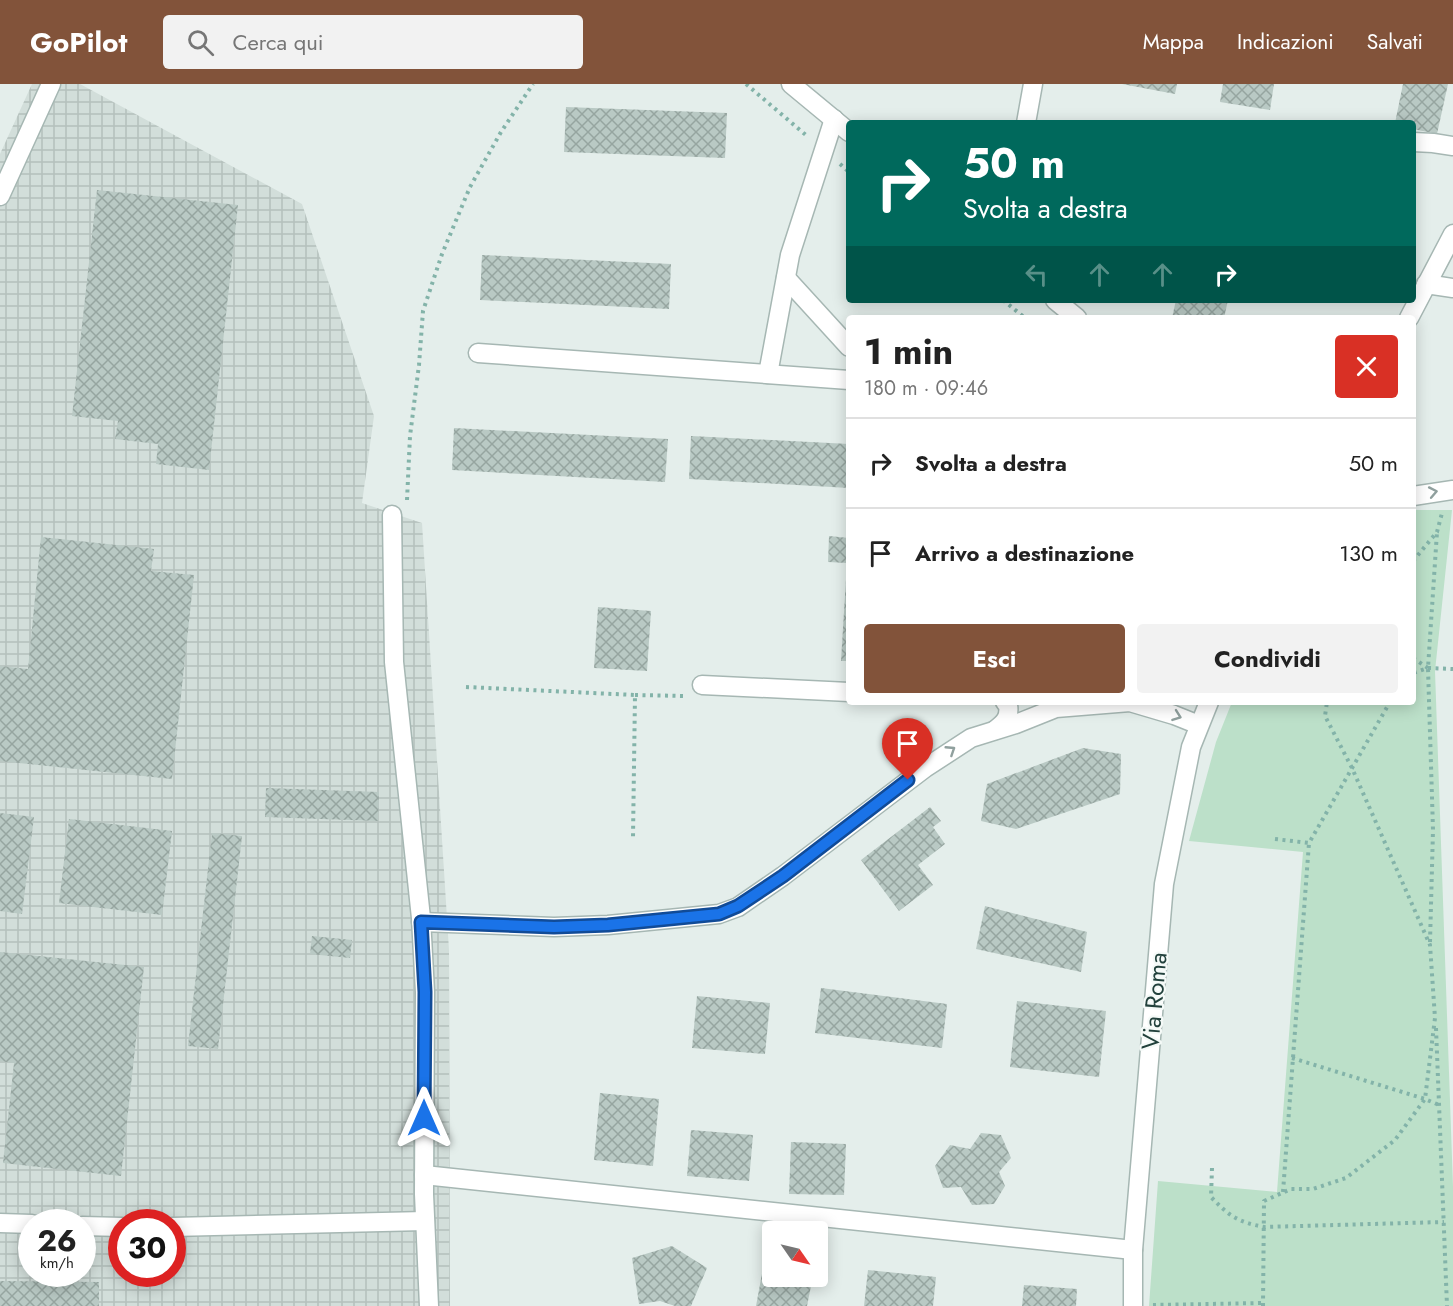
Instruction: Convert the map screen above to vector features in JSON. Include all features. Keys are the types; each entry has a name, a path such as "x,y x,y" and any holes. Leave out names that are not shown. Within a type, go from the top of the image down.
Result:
{"street":[{"path":"0,196 51,84"},
{"path":"791,84 846,129"},
{"path":"1027,120 1033,84"},
{"path":"768,374 790,255 834,119"},
{"path":"1416,142 1453,146"},
{"path":"1410,315 1453,234"},
{"path":"786,278 846,344"},
{"path":"1426,284 1453,288"},
{"path":"1059,303 1073,315"},
{"path":"478,353 846,380"},
{"path":"1416,495 1450,489"},
{"path":"399,511 394,662 421,922 425,992 424,1175 429,1306"},
{"path":"702,685 846,692"},
{"path":"995,730 1004,724 1009,715 1008,705"},
{"path":"421,922 554,927 608,925 719,914 738,906 783,876 925,768 971,738 1056,708 1094,705"},
{"path":"1141,705 1199,725"},
{"name":"Via Roma","path":"1133,1306 1133,1250 1164,884 1191,747 1208,705"},
{"path":"424,1175 1133,1250"},
{"path":"186,1227 426,1221"},
{"path":"0,1223 18,1224"}],"path":[{"path":"399,511 419,365 423,311 442,254 470,187 501,132 533,84"},
{"path":"746,84 846,169"},
{"path":"1008,303 1022,315"},
{"path":"1448,1306 1430,945 1433,830 1428,668 1437,532 1450,489"},
{"path":"1416,557 1437,532"},
{"path":"1416,660 1428,668"},
{"path":"1416,672 1428,668 1453,669"},
{"path":"466,687 698,696 702,685"},
{"path":"633,837 635,695"},
{"path":"1327,705 1325,716 1352,768 1430,945"},
{"path":"1283,1192 1310,843 1388,705"},
{"path":"1275,839 1310,843"},
{"path":"1133,1306 1263,1305 1264,1201 1291,1189 1313,1189 1346,1178 1395,1140 1425,1099 1435,1018"},
{"path":"1292,1058 1439,1105"},
{"path":"1212,1168 1211,1197 1225,1213 1243,1223 1264,1227 1444,1222"}],"shaded area":[{"path":"32,84 80,84 302,204 374,416 362,503 422,523 449,950 450,1306 0,1306 0,154"}],"green space":[{"path":"1416,510 1452,510 1435,671 1453,1187 1453,1306 1149,1306 1158,1181 1277,1192 1303,852 1189,841 1216,742 1231,705 1416,705"}],"building":[{"path":"1122,84 1177,84 1175,94"},
{"path":"1223,84 1274,84 1270,110 1220,102"},
{"path":"1403,84 1448,84 1437,134 1416,130 1416,120 1396,120"},
{"path":"566,107 727,113 725,158 564,152"},
{"path":"97,190 238,205 209,470 156,464 158,444 115,439 118,421 72,416"},
{"path":"482,255 671,264 669,309 480,300"},
{"path":"1175,303 1227,303 1225,315 1173,315"},
{"path":"454,428 668,439 665,482 452,470"},
{"path":"691,436 846,444 846,488 689,479"},
{"path":"829,536 846,538 846,563 828,562"},
{"path":"41,537 154,549 151,571 194,575 172,779 0,761 0,666 28,669"},
{"path":"846,579 846,661 841,661"},
{"path":"598,607 651,611 647,671 594,668"},
{"path":"1083,748 1121,754 1120,794 1016,829 981,821 987,784"},
{"path":"266,788 379,792 378,821 265,817"},
{"path":"930,807 941,821 933,827 945,844 918,865 933,885 899,911 861,860"},
{"path":"0,813 34,817 22,914 0,911"},
{"path":"69,819 172,831 162,915 59,903"},
{"path":"212,833 242,836 218,1049 188,1046"},
{"path":"985,906 1087,932 1081,972 976,949"},
{"path":"312,936 352,940 350,958 310,954"},
{"path":"0,952 144,967 121,1176 3,1163 14,1063 0,1061"},
{"path":"821,988 947,1004 942,1048 815,1033"},
{"path":"697,996 770,1003 765,1054 692,1048"},
{"path":"1017,1001 1106,1011 1099,1077 1010,1067"},
{"path":"600,1093 659,1099 653,1166 594,1160"},
{"path":"691,1130 753,1135 749,1181 687,1176"},
{"path":"981,1133 1001,1135 1011,1158 999,1172 1005,1186 994,1204 972,1205 961,1187 943,1188 935,1166 950,1145 970,1149"},
{"path":"791,1142 846,1144 844,1195 789,1194"},
{"path":"672,1246 707,1268 691,1306 675,1306 660,1301 639,1304 632,1258"},
{"path":"868,1270 936,1277 933,1306 864,1306"},
{"path":"762,1274 762,1287 811,1287 807,1306 756,1306"},
{"path":"0,1281 18,1281 18,1287 96,1287 96,1282 99,1282 99,1306 0,1306"},
{"path":"1024,1285 1077,1289 1076,1306 1022,1306"}],"route":[{"path":"424,1118 425,992 421,922 554,927 608,925 719,914 738,906 783,876 908,780"}]}
